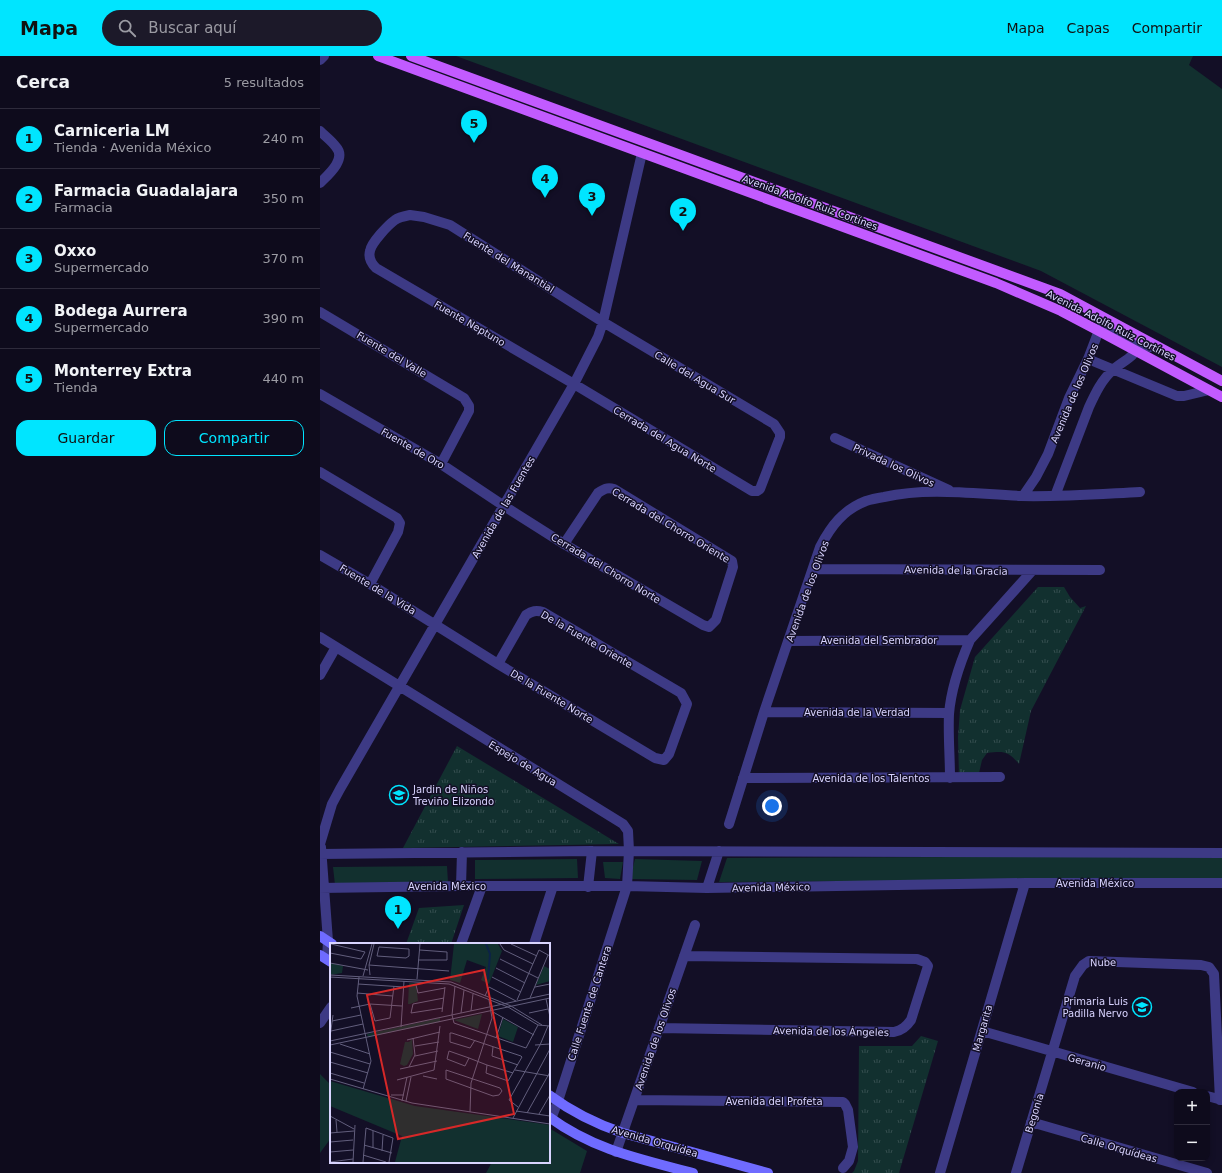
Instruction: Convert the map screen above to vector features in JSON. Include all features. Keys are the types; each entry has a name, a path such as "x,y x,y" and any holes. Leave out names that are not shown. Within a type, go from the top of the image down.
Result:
{"main road":[{"name":"Avenida Adolfo Ruiz Cortínes","path":"378,56 996,283 1061,311 1099,331 1137,346 1222,397"},
{"path":"411,56 1060,294 1222,381"}],"street":[{"path":"320,60 324,56"},
{"path":"320,132 337,148 339,153 335,167 320,184"},
{"path":"642,153 645,142"},
{"name":"Avenida de las Fuentes","path":"326,959 321,849 332,804 574,384 598,337 603,322 642,153"},
{"name":"Fuente del Manantial","path":"370,259 372,246 389,225 396,219 403,216 424,217 450,225 603,322"},
{"name":"Fuente Neptuno","path":"370,259 372,264 381,271 574,384"},
{"name":"Fuente del Valle","path":"320,312 464,398 467,402 469,411 441,464"},
{"name":"Calle del Agua Sur","path":"603,322 774,424 780,433 780,437 760,489 756,491"},
{"name":"Avenida de los Olivos","path":"1023,496 1036,477 1048,454 1069,398 1088,359 1099,331"},
{"path":"1132,332 1137,346 1192,364"},
{"name":"Avenida de los Olivos","path":"729,824 788,641 820,547 829,530 846,511 867,500 893,495 926,492 952,492 1023,496 1055,496 1089,407 1103,382 1112,370 1137,346"},
{"path":"1088,359 1177,396 1209,390"},
{"name":"Cerrada del Agua Norte","path":"574,384 752,491 756,491"},
{"name":"Fuente de Oro","path":"320,394 441,464 504,506"},
{"name":"Privada los Olivos","path":"835,438 952,492"},
{"path":"320,472 392,514 400,523 398,532 370,584"},
{"name":"Cerrada del Chorro Oriente","path":"564,544 598,493 603,489 614,489 732,561 734,567 716,620 709,627"},
{"path":"1055,496 1140,492"},
{"name":"Cerrada del Chorro Norte","path":"504,506 564,544 703,625 709,627"},
{"name":"Fuente de la Vida","path":"320,555 436,624"},
{"name":"Avenida de la Gracia","path":"813,569 1032,571 1100,570"},
{"path":"950,778 949,713 958,673 970,640 1032,571"},
{"name":"De la Fuente Oriente","path":"498,664 526,615 537,610 543,612 681,693 687,704 669,754"},
{"name":"De la Fuente Norte","path":"436,624 498,664 655,758 664,760 669,754"},
{"name":"Espejo de Agua","path":"320,637 622,824 628,832 629,852 626,886"},
{"name":"Avenida del Sembrador","path":"788,641 970,640"},
{"path":"320,675 336,647"},
{"name":"Avenida de la Verdad","path":"764,712 949,713"},
{"name":"Avenida de los Talentos","path":"743,778 1000,777"},
{"path":"321,849 462,852 719,851 1222,853"},
{"path":"588,887 592,851"},
{"path":"707,888 719,851"},
{"path":"461,886 462,852"},
{"name":"Avenida México","path":"322,888 461,886 626,886 707,888 1025,883 1222,883"},
{"name":"Margarita","path":"943,1172 1025,883"},
{"path":"461,943 482,886"},
{"path":"534,943 553,886"},
{"name":"Calle Fuente de Cantera","path":"550,1118 558,1101 626,886"},
{"name":"Avenida de los Olivos","path":"616,1152 695,925"},
{"name":"Avenida de los Ángeles","path":"659,1028 894,1032 908,1025 911,1020 928,966 925,962 917,960 684,956"},
{"name":"Nube","path":"1052,1052 1075,976 1082,964 1089,961 1200,965 1209,967 1214,974 1221,1100"},
{"path":"320,1022 330,1007"},
{"name":"Geranio","path":"982,1031 1182,1089"},
{"name":"Begonia","path":"1016,1173 1052,1052"},
{"name":"Avenida Orquídea","path":"550,1096 577,1114 602,1126 768,1173"},
{"path":"1210,1097 1221,1100"},
{"name":"Avenida del Profeta","path":"634,1100 843,1102 847,1106 848,1110 853,1147 849,1161 843,1168"},
{"name":"Avenida Orquídea","path":"550,1118 580,1137 616,1152 693,1173"},
{"name":"Calle Orquídeas","path":"1031,1122 1207,1173"}],"green space":[{"path":"456,56 1193,56 1189,65 1222,89 1222,367 1041,271"},
{"path":"1038,587 1064,587 1070,597 1080,608 1086,606 1031,711 1019,764 1009,754 1002,752 987,753 982,760 979,773 959,776 958,737 960,710 975,657"},
{"path":"457,746 619,844 403,848"},
{"path":"1222,856 1222,879 719,882 727,858"},
{"path":"577,859 578,878 475,879 475,860"},
{"path":"635,859 702,861 697,880 630,879"},
{"path":"603,862 623,862 620,879 605,878"},
{"path":"447,866 448,882 335,885 333,867"},
{"path":"464,905 451,943 406,943 419,908"},
{"path":"921,1036 938,1041 899,1173 852,1173 858,1161 859,1046 912,1046"},
{"path":"320,1074 330,1084 330,1139 320,1153"},
{"path":"550,1129 587,1151 580,1173 486,1173 491,1163 550,1163"}],"place":[{"name":"Monterrey Extra","path":"474,143"},
{"name":"Bodega Aurrera","path":"545,198"},
{"name":"Oxxo","path":"592,216"},
{"name":"Farmacia Guadalajara","path":"683,231"},
{"name":"Jardin de Niños Treviño Elizondo","path":"399,795"},
{"name":"Carniceria LM","path":"398,929"},
{"name":"Primaria Luis Padilla Nervo","path":"1142,1007"}]}
